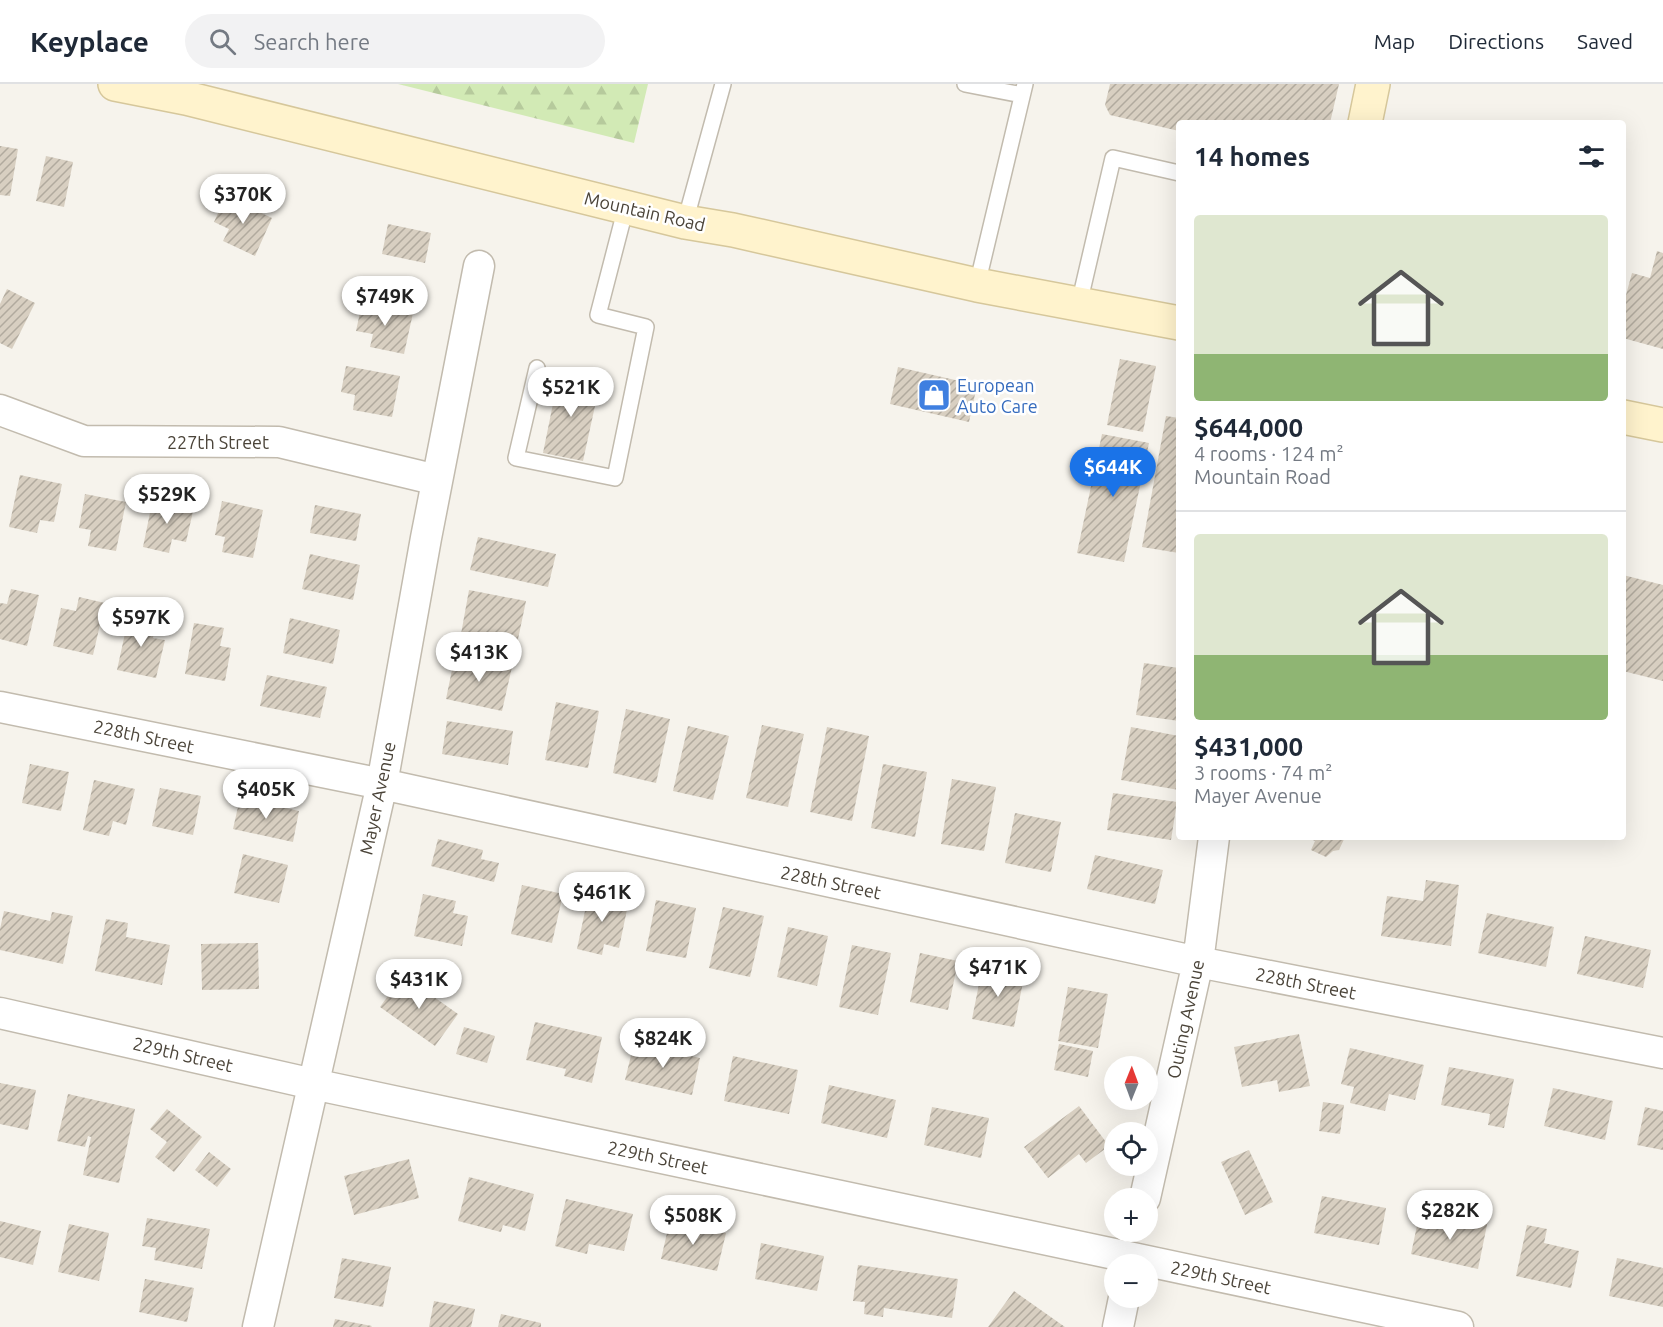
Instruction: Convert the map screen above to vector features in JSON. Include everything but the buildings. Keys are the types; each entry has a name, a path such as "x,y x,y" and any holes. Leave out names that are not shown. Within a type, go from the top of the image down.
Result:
{"main road":[{"name":"Mountain Road","path":"115,84 188,91 685,222 733,230 977,285 1176,322"},
{"path":"1366,120 1373,84"},
{"path":"1626,418 1663,425"}],"street":[{"name":"Mayer Avenue","path":"258,1327 382,784 437,480 479,266"},
{"name":"227th Street","path":"0,410 84,441 279,442 437,480"},
{"name":"228th Street","path":"0,707 382,784 1198,962 1663,1053"},
{"name":"Outing Avenue","path":"1147,1188 1198,962 1214,840"},
{"name":"229th Street","path":"0,1013 314,1084 1133,1251 1458,1327"},
{"path":"1118,1327 1122,1308"}],"lane":[{"path":"685,222 723,84"},
{"path":"965,84 1023,89 977,285"},
{"path":"1079,304 1113,158 1176,172"},
{"path":"537,368 516,458 615,477 646,327 598,315 626,207"}],"green space":[{"path":"398,84 648,84 634,143"}],"place":[{"name":"European Auto Care","path":"934,395"}]}
